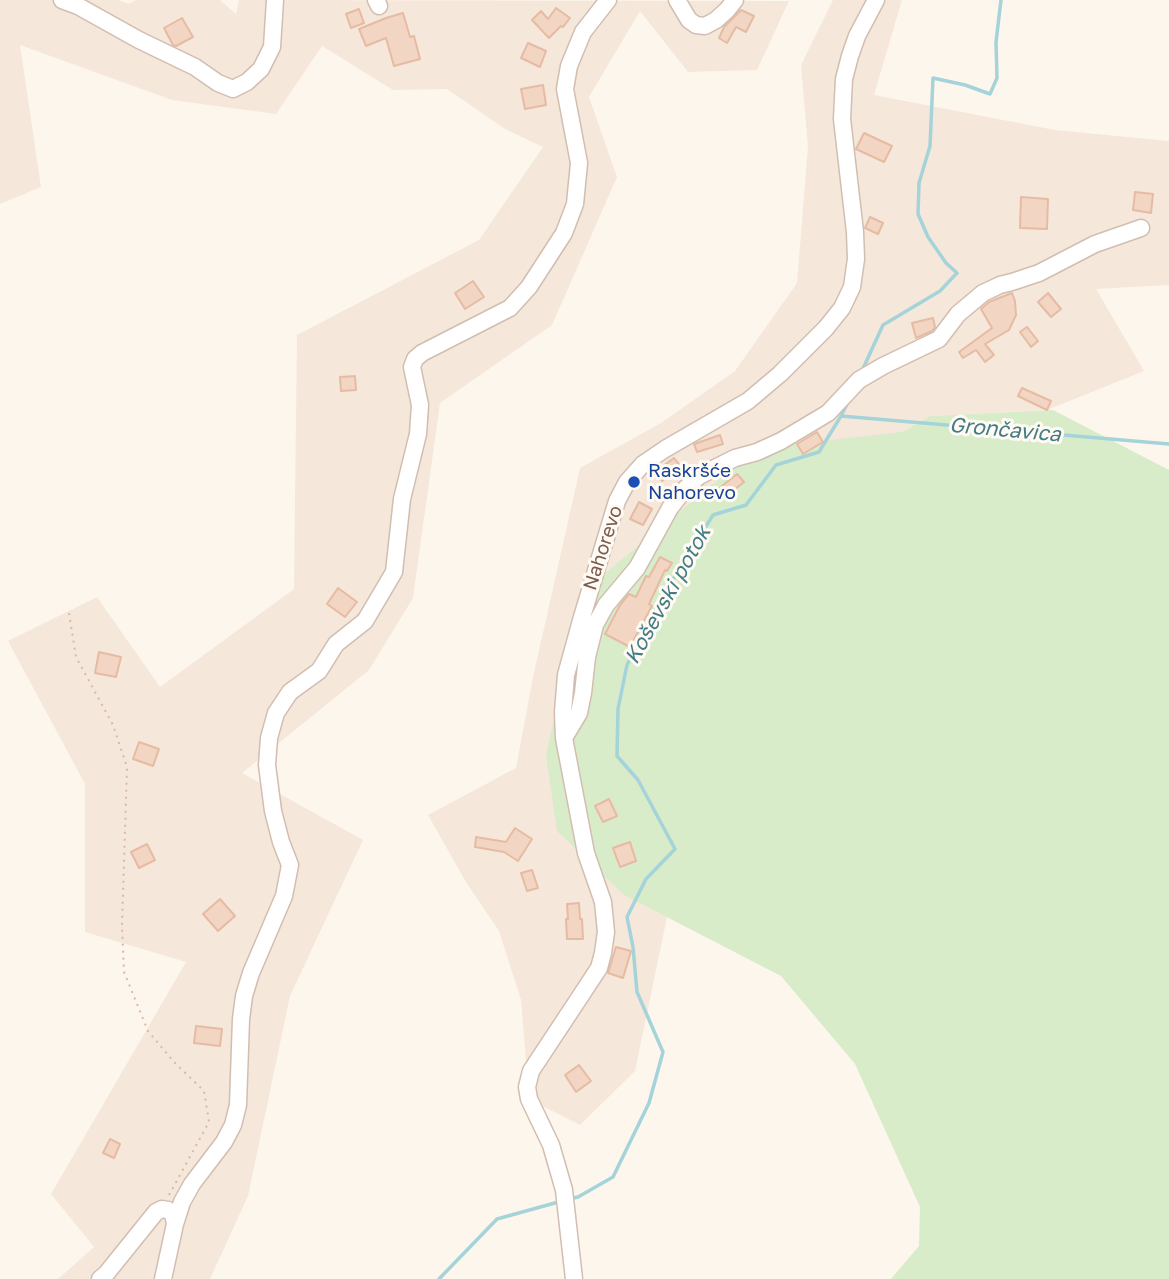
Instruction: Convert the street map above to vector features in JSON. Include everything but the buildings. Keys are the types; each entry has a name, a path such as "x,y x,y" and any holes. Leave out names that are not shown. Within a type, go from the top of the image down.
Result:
{"street":[{"path":"62,0 233,89 247,82 261,69 272,47 275,0"},
{"path":"163,1279 175,1224 183,1202 192,1184 224,1142 233,1125 238,1105 244,996 251,972 284,896 290,865 273,811 267,765 269,738 276,713 290,692 319,671 336,644 365,621 394,572 402,499 418,434 420,405 412,368 415,359 510,307 529,286 564,233 575,204 579,163 565,89 569,66 583,32 608,0"},
{"path":"677,0 690,20 705,26 722,15 734,0"},
{"name":"Nahorevo","path":"574,1279 565,1200 551,1145 529,1099 527,1087 531,1071 599,968 606,932 603,902 586,853 564,738 566,675 617,501 627,482 643,464 748,401 769,383 826,328 842,308 852,287 856,259 855,232 842,119 844,79 857,36 876,0"},
{"path":"564,738 579,713 589,643 595,625 606,605 637,568 670,508 699,476 735,458 757,452 828,413 855,384 939,339 958,314 983,293 1038,273 1095,244 1141,228"},
{"path":"100,1279 156,1212 168,1210 173,1214 175,1224"}],"path":[{"path":"69,613 76,657 113,725 127,768 122,926 124,972 148,1031 174,1062 204,1091 209,1122 162,1209"}],"shaded area":[{"path":"0,0 118,0 129,4 136,0 220,0 236,14 239,0 789,1 757,70 688,72 640,11 589,97 617,177 552,325 440,403 413,598 369,670 242,773 363,840 290,996 248,1196 210,1279 58,1279 94,1247 51,1194 186,962 85,932 85,784 8,641 97,597 160,687 294,589 297,335 479,240 543,147 505,129 447,89 393,90 322,46 276,114 172,100 20,45 41,187 0,204"},
{"path":"833,0 902,0 874,95 1055,130 1169,141 1169,285 1096,289 1144,371 1047,410 930,416 902,432 677,869 635,1071 580,1125 529,1099 521,1000 499,931 466,882 428,815 516,768 533,677 580,468 661,423 735,371 797,283 808,147 801,65"}],"green space":[{"path":"1053,410 1169,470 1169,1279 891,1279 919,1246 920,1207 855,1064 781,976 624,895 557,831 546,756 580,594 736,465 776,446 902,432 930,416"}],"waterway":[{"path":"861,373 883,325 940,291 957,273 946,263 928,237 918,214 919,183 930,146 933,78 990,94 997,78 996,42 1001,0"},
{"name":"Koševski potok","path":"569,1199 578,1197 613,1177 649,1103 663,1052 637,992 627,917 646,879 675,849 638,780 617,756 618,709 627,665 664,594 713,515 746,505 776,465 819,452 848,402"},
{"name":"Grončavica","path":"841,416 1169,444"},
{"name":"Koševski potok","path":"439,1279 497,1219 562,1201"}],"place":[{"name":"Raskršće Nahorevo","path":"634,482"}]}
